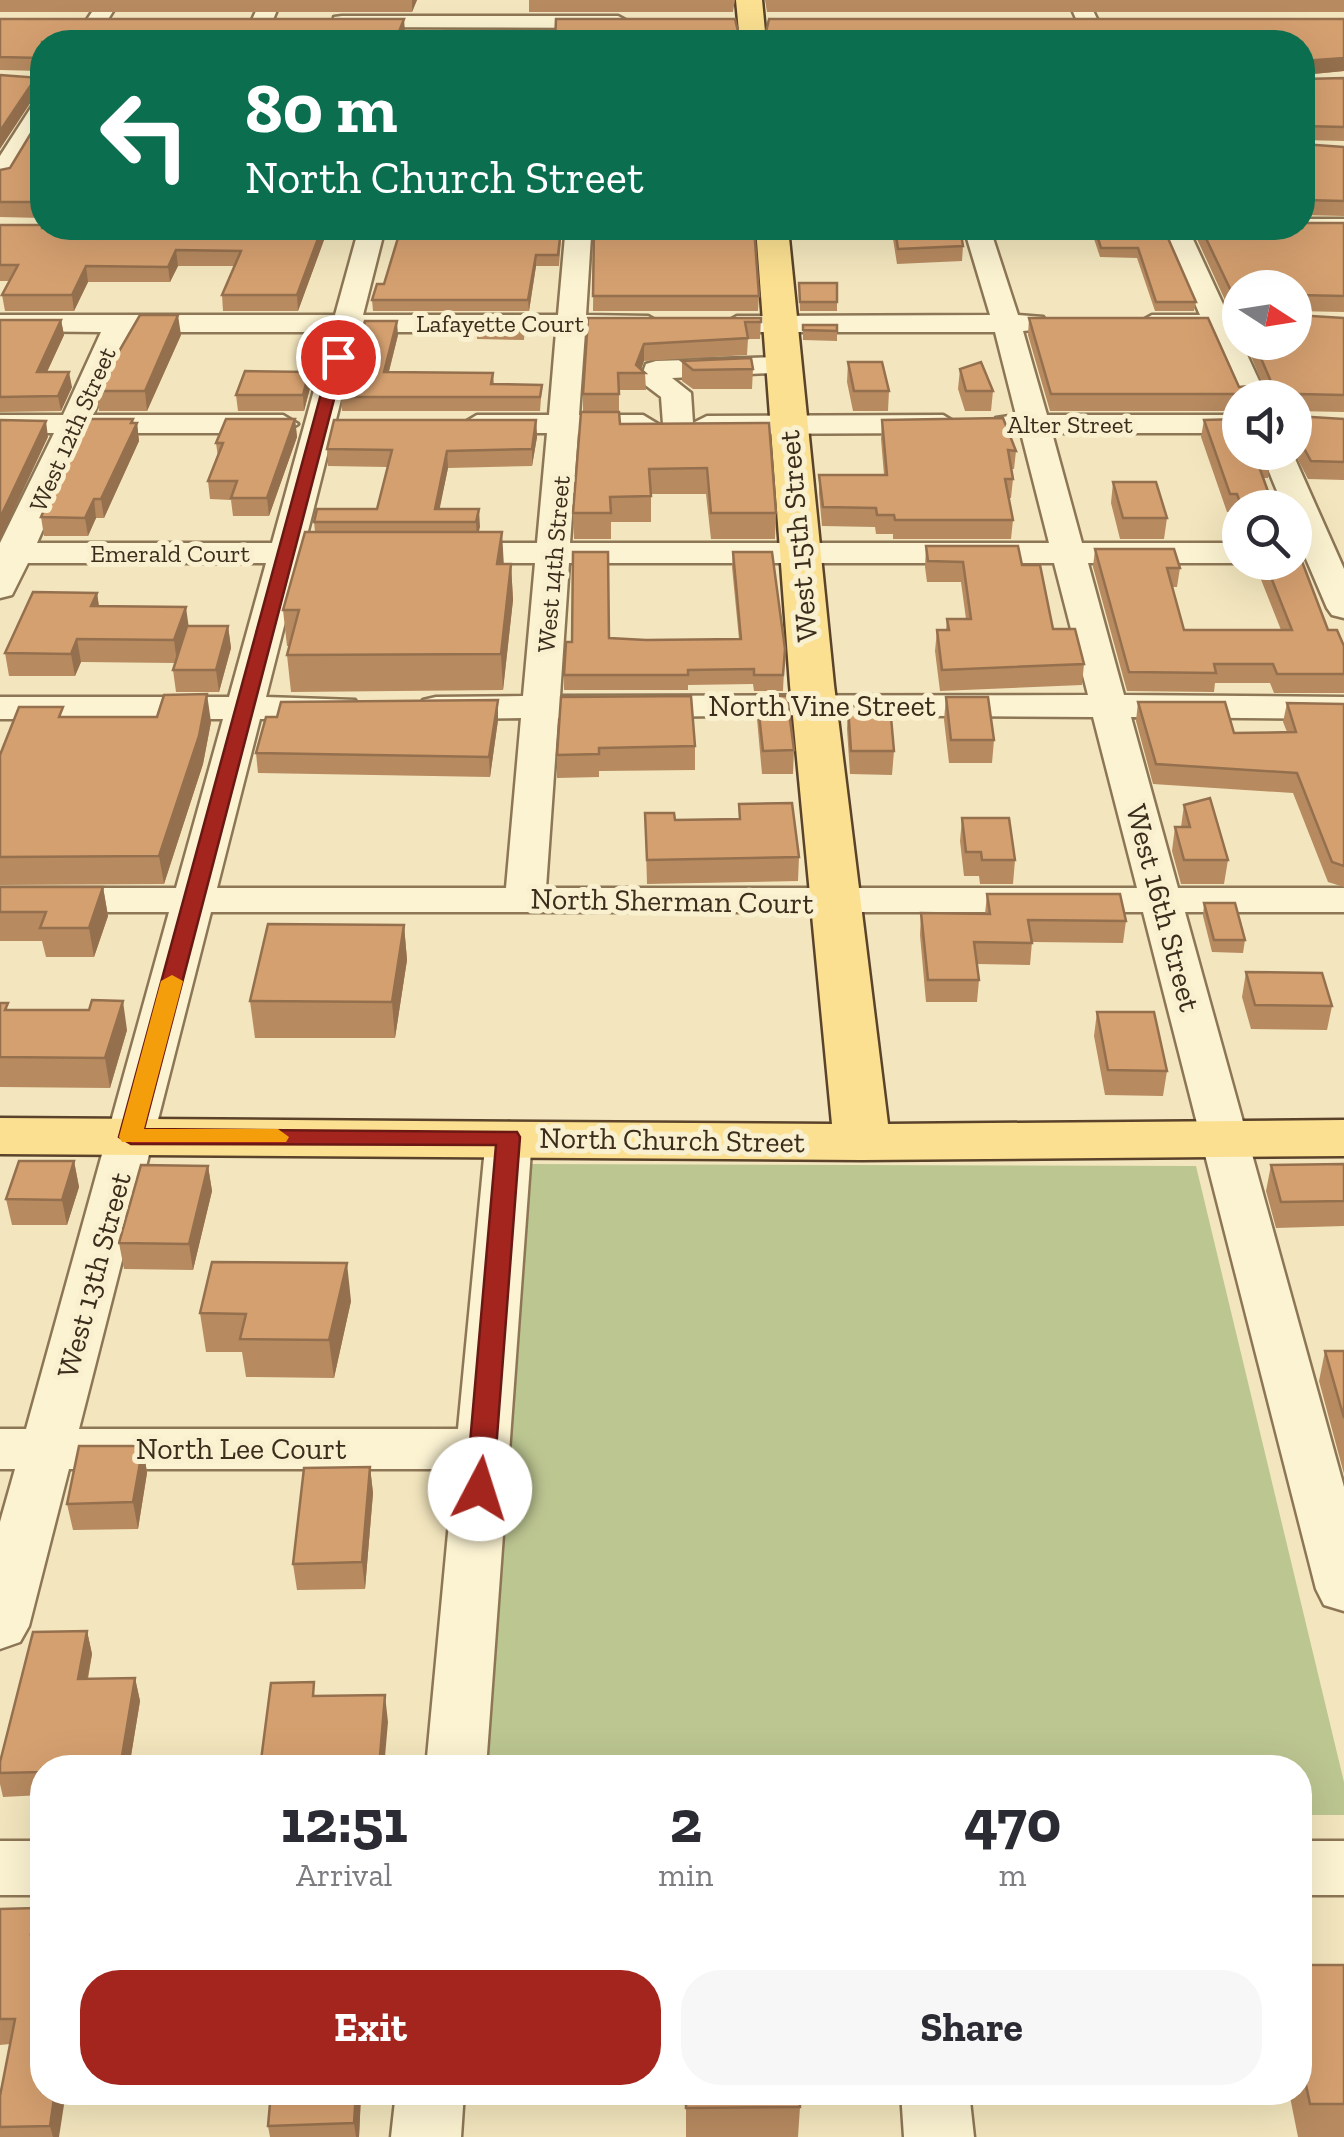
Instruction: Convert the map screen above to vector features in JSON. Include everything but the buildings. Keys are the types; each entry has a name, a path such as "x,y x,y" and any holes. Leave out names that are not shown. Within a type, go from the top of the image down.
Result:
{"main road":[{"name":"West 15th Street","path":"772,240 771,352 788,425 833,902 862,1142"},
{"name":"North Church Street","path":"0,1136 862,1142 1344,1138"}],"street":[{"path":"260,27 271,0"},
{"path":"1078,0 1090,27"},
{"path":"317,22 636,22"},
{"path":"0,176 8,151 30,123"},
{"path":"1315,228 1344,228"},
{"name":"West 13th Street","path":"0,1626 24,1449 131,1137 369,240"},
{"name":"West 14th Street","path":"525,900 578,240"},
{"name":"West 16th Street","path":"981,240 1007,324 1224,1138 1324,1439 1344,1589"},
{"path":"1182,240 1222,310"},
{"name":"Lafayette Court","path":"0,323 695,324 771,352 1007,324 1065,324"},
{"name":"West 12th Street","path":"0,588 8,553 74,424 119,323"},
{"path":"1123,324 1222,324"},
{"path":"677,410 758,392 771,352"},
{"name":"Alter Street","path":"452,424 565,424 677,410 788,425 1222,424"},
{"path":"0,424 358,424"},
{"path":"1284,470 1344,608"},
{"name":"Emerald Court","path":"8,553 343,553"},
{"path":"401,553 1222,553"},
{"name":"North Vine Street","path":"0,708 813,704 1344,708"},
{"name":"North Sherman Court","path":"0,900 1344,900"},
{"path":"457,1755 508,1137"},
{"name":"North Lee Court","path":"24,1449 483,1449"},
{"path":"0,1868 30,1868"},
{"path":"1312,1868 1344,1868"},
{"path":"426,2137 429,2105"},
{"path":"937,2105 939,2137"}],"green space":[{"path":"444,24 549,24 548,30 442,30"},
{"path":"528,1164 1196,1166 1344,1782 1344,1815 1312,1815 1312,1755 482,1755"}],"slow traffic":[{"path":"172,981 131,1137 278,1137"}],"route":[{"path":"338,357 131,1137 508,1137 480,1489"}]}
